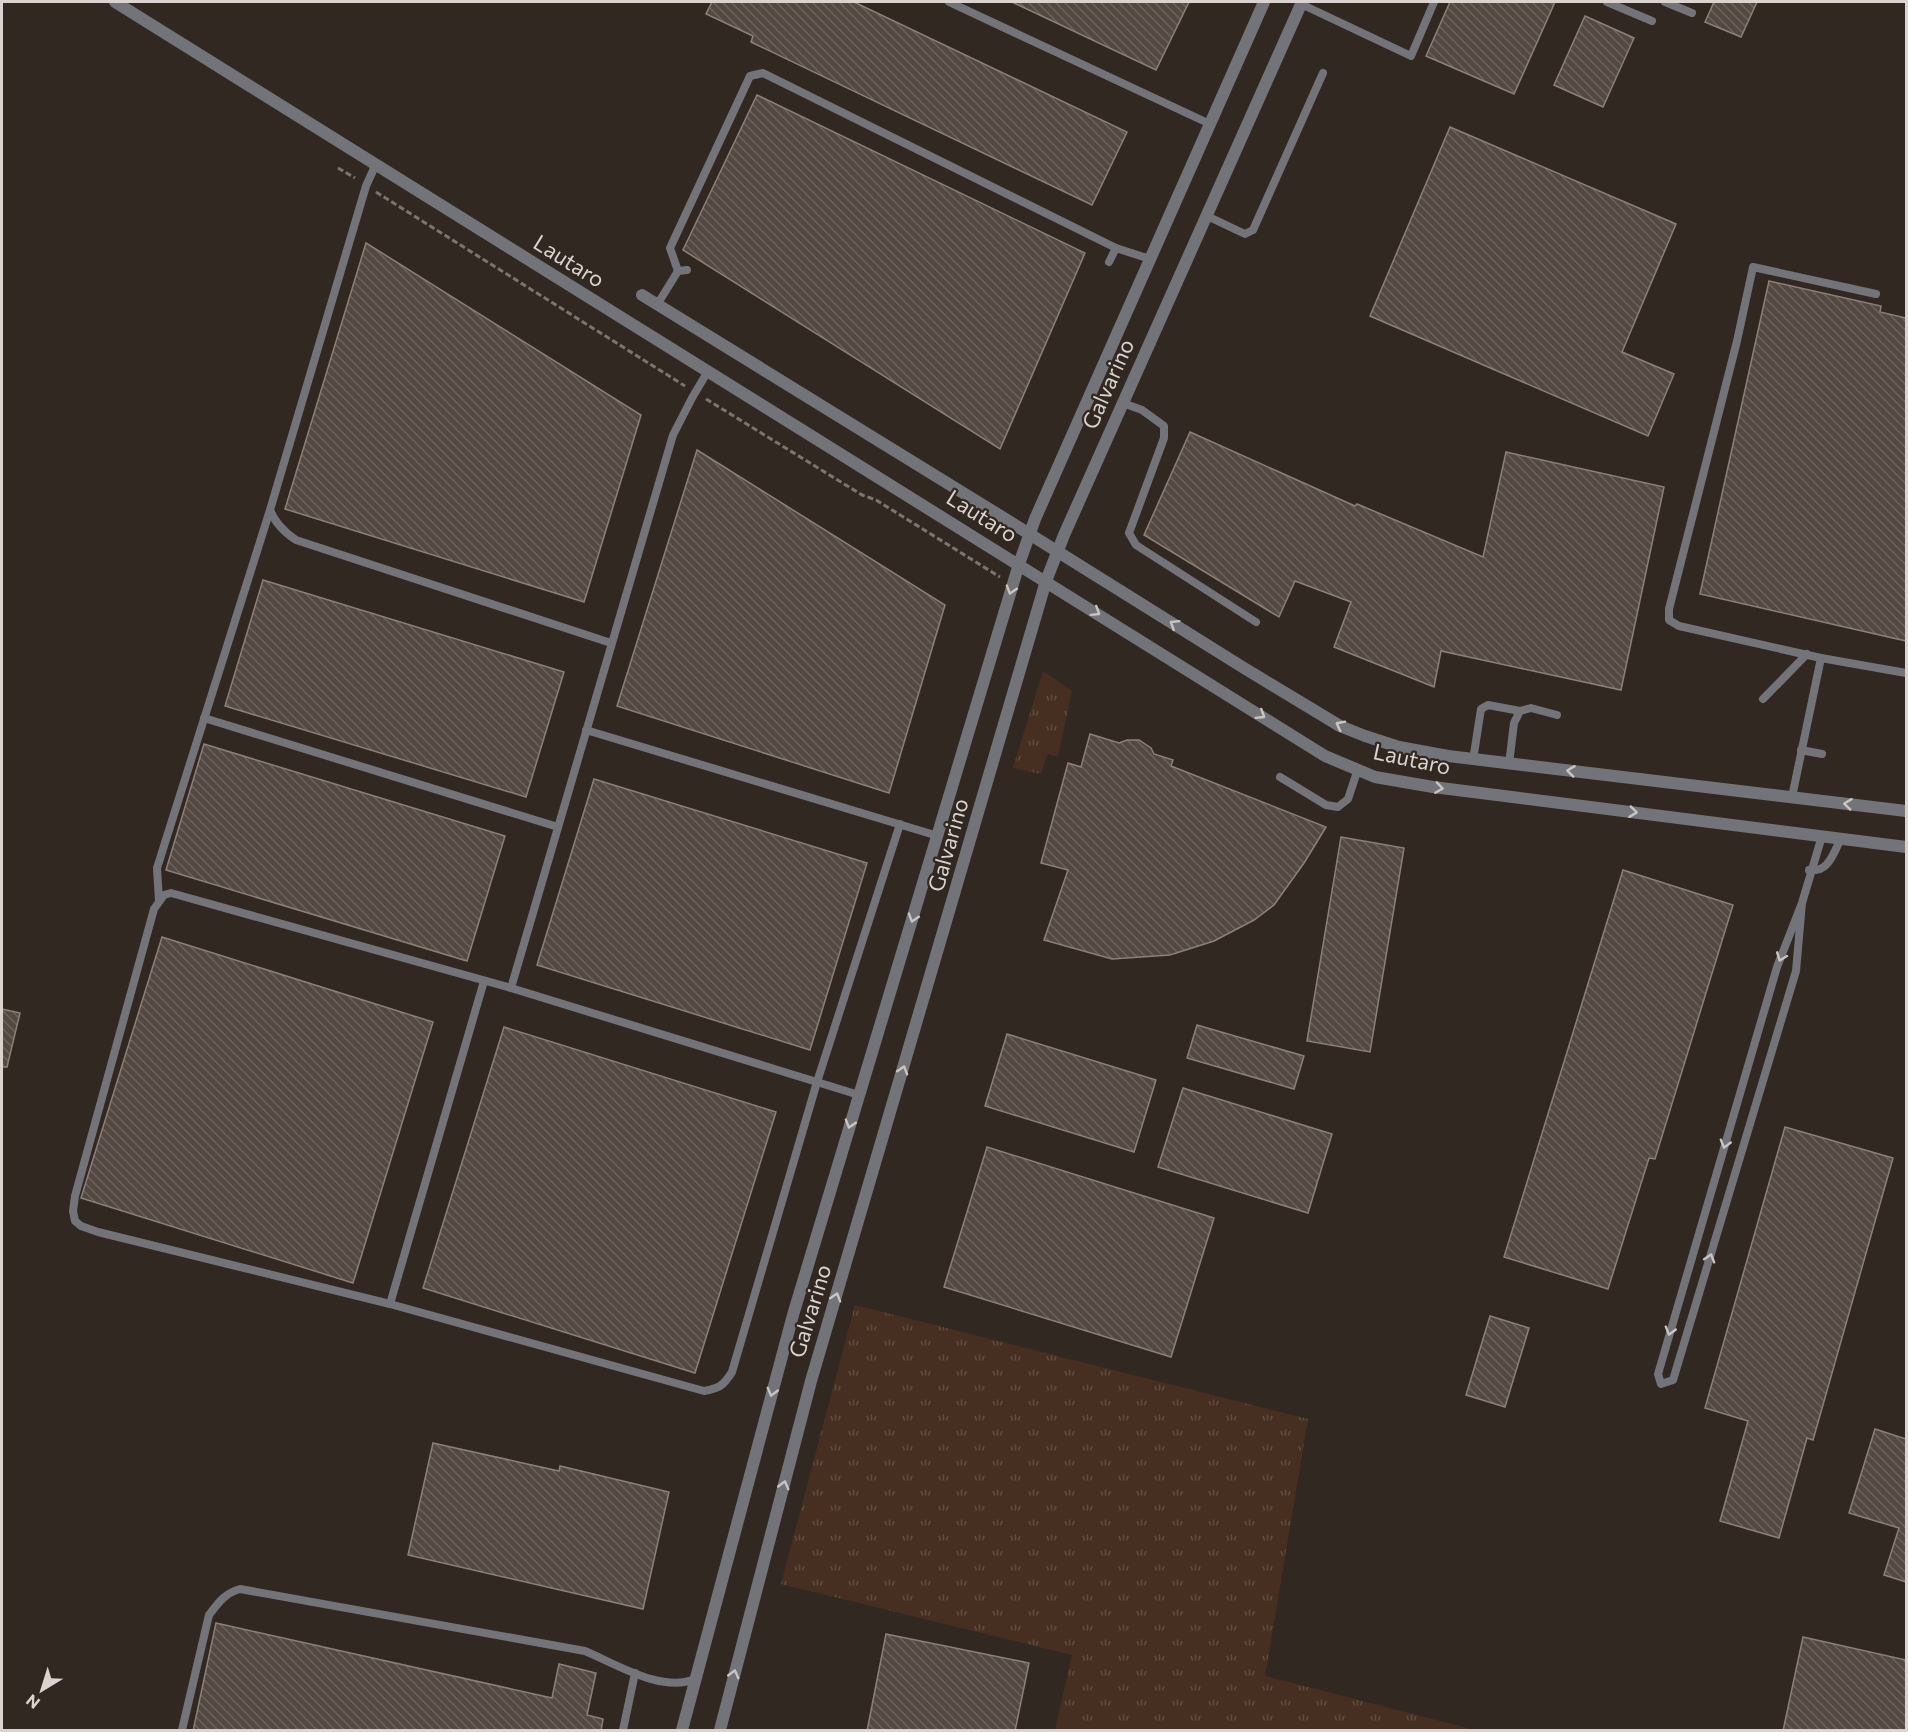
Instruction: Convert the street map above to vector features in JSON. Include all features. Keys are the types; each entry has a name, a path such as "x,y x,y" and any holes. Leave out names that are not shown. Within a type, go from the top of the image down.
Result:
{"street":[{"name":"Lautaro","path":"116,2 1325,756 1375,777 1433,787 1906,847"},
{"name":"Galvarino","path":"682,1731 793,1315 1012,584 1035,519 1264,2"},
{"name":"Galvarino","path":"720,1731 811,1381 1057,551 1301,3"},
{"name":"Lautaro","path":"642,295 1340,726 1399,747 1473,760 1906,811"}],"lane":[{"path":"949,2 1210,123"},
{"path":"1301,3 1411,56 1434,2"},
{"path":"1607,2 1652,21"},
{"path":"1665,2 1692,14"},
{"path":"657,305 683,271 670,248 750,76 763,73 1116,248 1150,259"},
{"path":"1206,216 1245,234 1253,230 1323,74"},
{"path":"159,901 157,868 270,510 366,186 376,164"},
{"path":"1109,262 1116,248"},
{"path":"1876,294 1753,267 1737,341 1669,609 1669,620 1679,626 1821,658 1906,674"},
{"path":"511,988 673,435 708,371"},
{"path":"1123,402 1142,410 1164,426 1164,438 1129,533 1136,545 1256,622"},
{"path":"270,510 280,527 296,540 611,643"},
{"path":"1763,699 1807,654"},
{"path":"1791,797 1821,658"},
{"path":"1473,760 1474,742 1481,709 1488,705 1520,711 1530,708 1557,715"},
{"path":"1509,764 1514,723 1520,711"},
{"path":"204,718 558,827"},
{"path":"586,730 938,836"},
{"path":"1801,750 1822,754"},
{"path":"1280,777 1326,805 1338,807 1348,799 1358,769"},
{"path":"859,1095 817,1082 511,988 171,893 164,895 154,909 75,1196 73,1211 75,1221 81,1226 98,1232 390,1304 704,1390 715,1389 723,1385 732,1372 817,1082 900,824"},
{"path":"1802,903 1796,971 1673,1380 1661,1384 1658,1374 1777,967 1802,903 1822,836"},
{"path":"1811,870 1818,871 1826,867 1841,839"},
{"path":"390,1304 484,981"},
{"path":"182,1731 209,1615 220,1600 230,1592 240,1589 585,1651 624,1670 666,1682 688,1682 696,1678"},
{"path":"623,1731 635,1673"}],"path":[{"path":"338,168 696,393 1012,584"}],"green space":[{"path":"1043,671 1072,691 1058,756 1047,754 1041,774 1013,768"},
{"path":"855,1305 1308,1419 1265,1676 1475,1730 1055,1730 1072,1655 781,1584"}],"building":[{"path":"712,2 854,2 1127,132 1092,205 751,42 753,36 706,14"},
{"path":"1012,2 1189,2 1156,70"},
{"path":"1450,2 1555,2 1514,94 1426,56"},
{"path":"1714,2 1757,2 1741,37 1705,22"},
{"path":"1585,16 1634,38 1603,107 1554,85"},
{"path":"757,95 1085,253 1000,449 683,250"},
{"path":"1450,127 1676,224 1622,352 1674,374 1648,436 1370,316"},
{"path":"366,243 641,415 584,602 285,509"},
{"path":"1769,281 1881,306 1880,312 1906,318 1906,641 1700,594"},
{"path":"1190,432 1355,506 1357,504 1483,557 1506,452 1664,487 1621,690 1441,651 1434,687 1334,647 1351,602 1295,581 1279,617 1144,535"},
{"path":"697,450 945,605 889,793 617,706"},
{"path":"263,580 564,672 526,797 225,706"},
{"path":"1090,734 1119,743 1139,740 1151,748 1154,754 1173,760 1171,766 1326,827 1274,905 1254,920 1214,941 1170,955 1112,959 1044,940 1068,870 1041,863 1068,763 1081,767"},
{"path":"204,744 505,836 467,961 166,870"},
{"path":"594,779 867,863 810,1050 537,965"},
{"path":"1341,837 1404,848 1370,1052 1307,1041"},
{"path":"1623,870 1733,905 1655,1159 1649,1158 1608,1289 1504,1257"},
{"path":"162,937 433,1022 353,1283 81,1198"},
{"path":"2,1009 20,1013 7,1067 2,1067"},
{"path":"1197,1025 1304,1056 1294,1089 1187,1058"},
{"path":"504,1027 776,1112 695,1373 423,1288"},
{"path":"1007,1034 1156,1080 1134,1152 985,1106"},
{"path":"1183,1088 1332,1134 1308,1213 1158,1167"},
{"path":"1785,1127 1893,1158 1813,1440 1807,1438 1779,1538 1720,1521 1748,1421 1705,1408"},
{"path":"987,1147 1214,1218 1171,1357 944,1287"},
{"path":"1490,1316 1529,1328 1505,1407 1466,1395"},
{"path":"1875,1429 1906,1439 1906,1582 1884,1575 1899,1528 1849,1513"},
{"path":"433,1443 559,1471 560,1466 669,1492 643,1609 408,1555"},
{"path":"216,1623 552,1698 559,1664 596,1673 587,1715 603,1719 601,1731 193,1731"},
{"path":"886,1634 1029,1663 1015,1731 867,1731"},
{"path":"1803,1637 1906,1660 1906,1731 1783,1731"}]}
